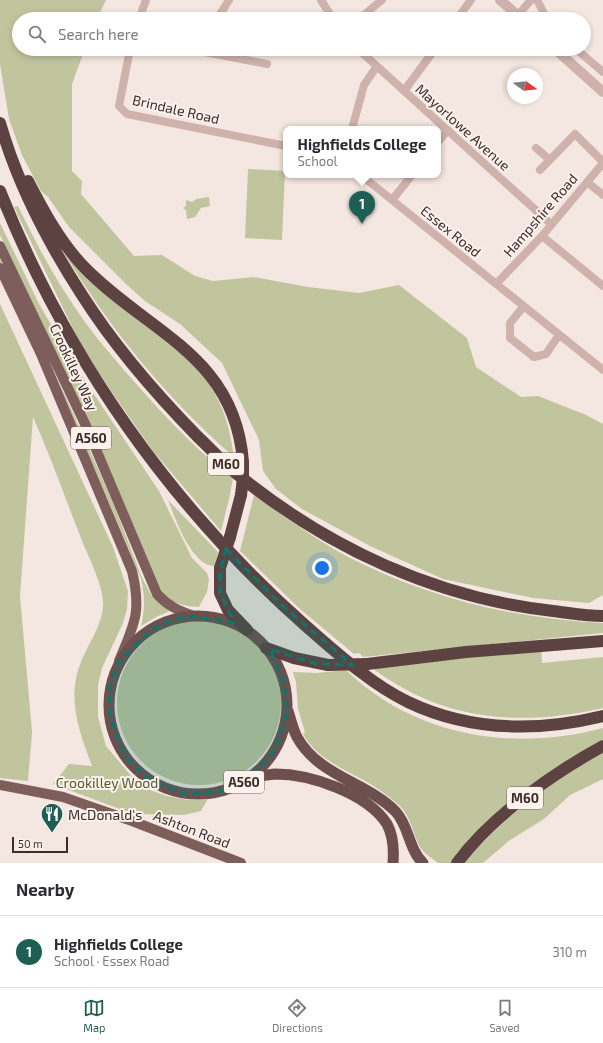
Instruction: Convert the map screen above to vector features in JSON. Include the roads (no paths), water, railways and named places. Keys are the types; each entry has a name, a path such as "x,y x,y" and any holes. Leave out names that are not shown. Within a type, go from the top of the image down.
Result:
{"highway":[{"name":"M60","path":"0,123 14,165 35,217 55,254 106,333 165,404 235,473 279,506 326,537 380,564 436,586 475,598 521,608 603,616"},
{"name":"M60","path":"14,165 25,176 63,243 84,268 196,359 217,382 230,408 239,431 243,462 243,478 240,495 230,537 220,568 220,593 228,610 247,630"},
{"path":"0,191 16,231 37,276 74,345 138,444 172,488 216,539 285,608 378,684 407,702 443,715 473,723 511,728 555,726 603,716"},
{"name":"A560","path":"288,711 283,733 277,747 268,760 250,778 238,786 216,793 203,795 184,794 168,790 149,780 134,768 124,756 116,742 110,718 108,703 109,688 119,661 138,639 152,629 174,619 194,616 222,620 247,630 266,648 276,661 284,681 288,711 297,738 313,757 337,775 386,802 405,825 415,851 423,863"},
{"path":"266,648 294,658 328,665 367,664 466,652 603,641"},
{"name":"M60","path":"457,863 479,838 510,810 570,766 603,746"},
{"name":"A560","path":"250,778 274,774 306,778 327,784 364,802 378,813 387,825 392,839 393,863"}],"main road":[{"name":"Crookilley Way","path":"0,246 87,428 157,594 165,603 175,609 194,616"},
{"name":"Crookilley Way","path":"0,268 41,354 132,571 136,589 136,616 119,661"},
{"name":"Ashton Road","path":"0,785 63,797 107,812 241,863"},
{"name":"Ashton Road","path":"0,791 43,793"}],"street":[{"path":"142,12 146,0"},
{"path":"221,12 229,0"},
{"path":"321,0 329,12"},
{"path":"367,12 382,0"},
{"path":"462,12 471,0"},
{"path":"500,0 514,12"},
{"path":"523,12 531,0"},
{"path":"537,0 543,12"},
{"name":"Brindale Road","path":"129,56 119,106 127,114 283,145"},
{"path":"230,56 268,64"},
{"name":"Mayorlowe Avenue","path":"366,56 551,224"},
{"path":"404,91 430,56"},
{"path":"563,56 603,92"},
{"path":"584,56 603,72"},
{"path":"353,126 364,85 377,66"},
{"path":"441,138 448,130"},
{"path":"540,170 576,134 603,163"},
{"path":"536,148 550,160"},
{"name":"Hampshire Road","path":"496,284 542,236 603,163"},
{"name":"Essex Road","path":"365,178 603,370"},
{"path":"392,200 410,178"},
{"path":"587,182 603,195"},
{"path":"542,236 603,286"},
{"path":"524,306 510,323 510,338 534,357 546,354 559,335"}],"place":[{"name":"Highfields College","path":"362,224"},
{"name":"McDonald's","path":"52,834"}],"park label":[{"name":"Crookilley Wood","path":"107,782"}]}
